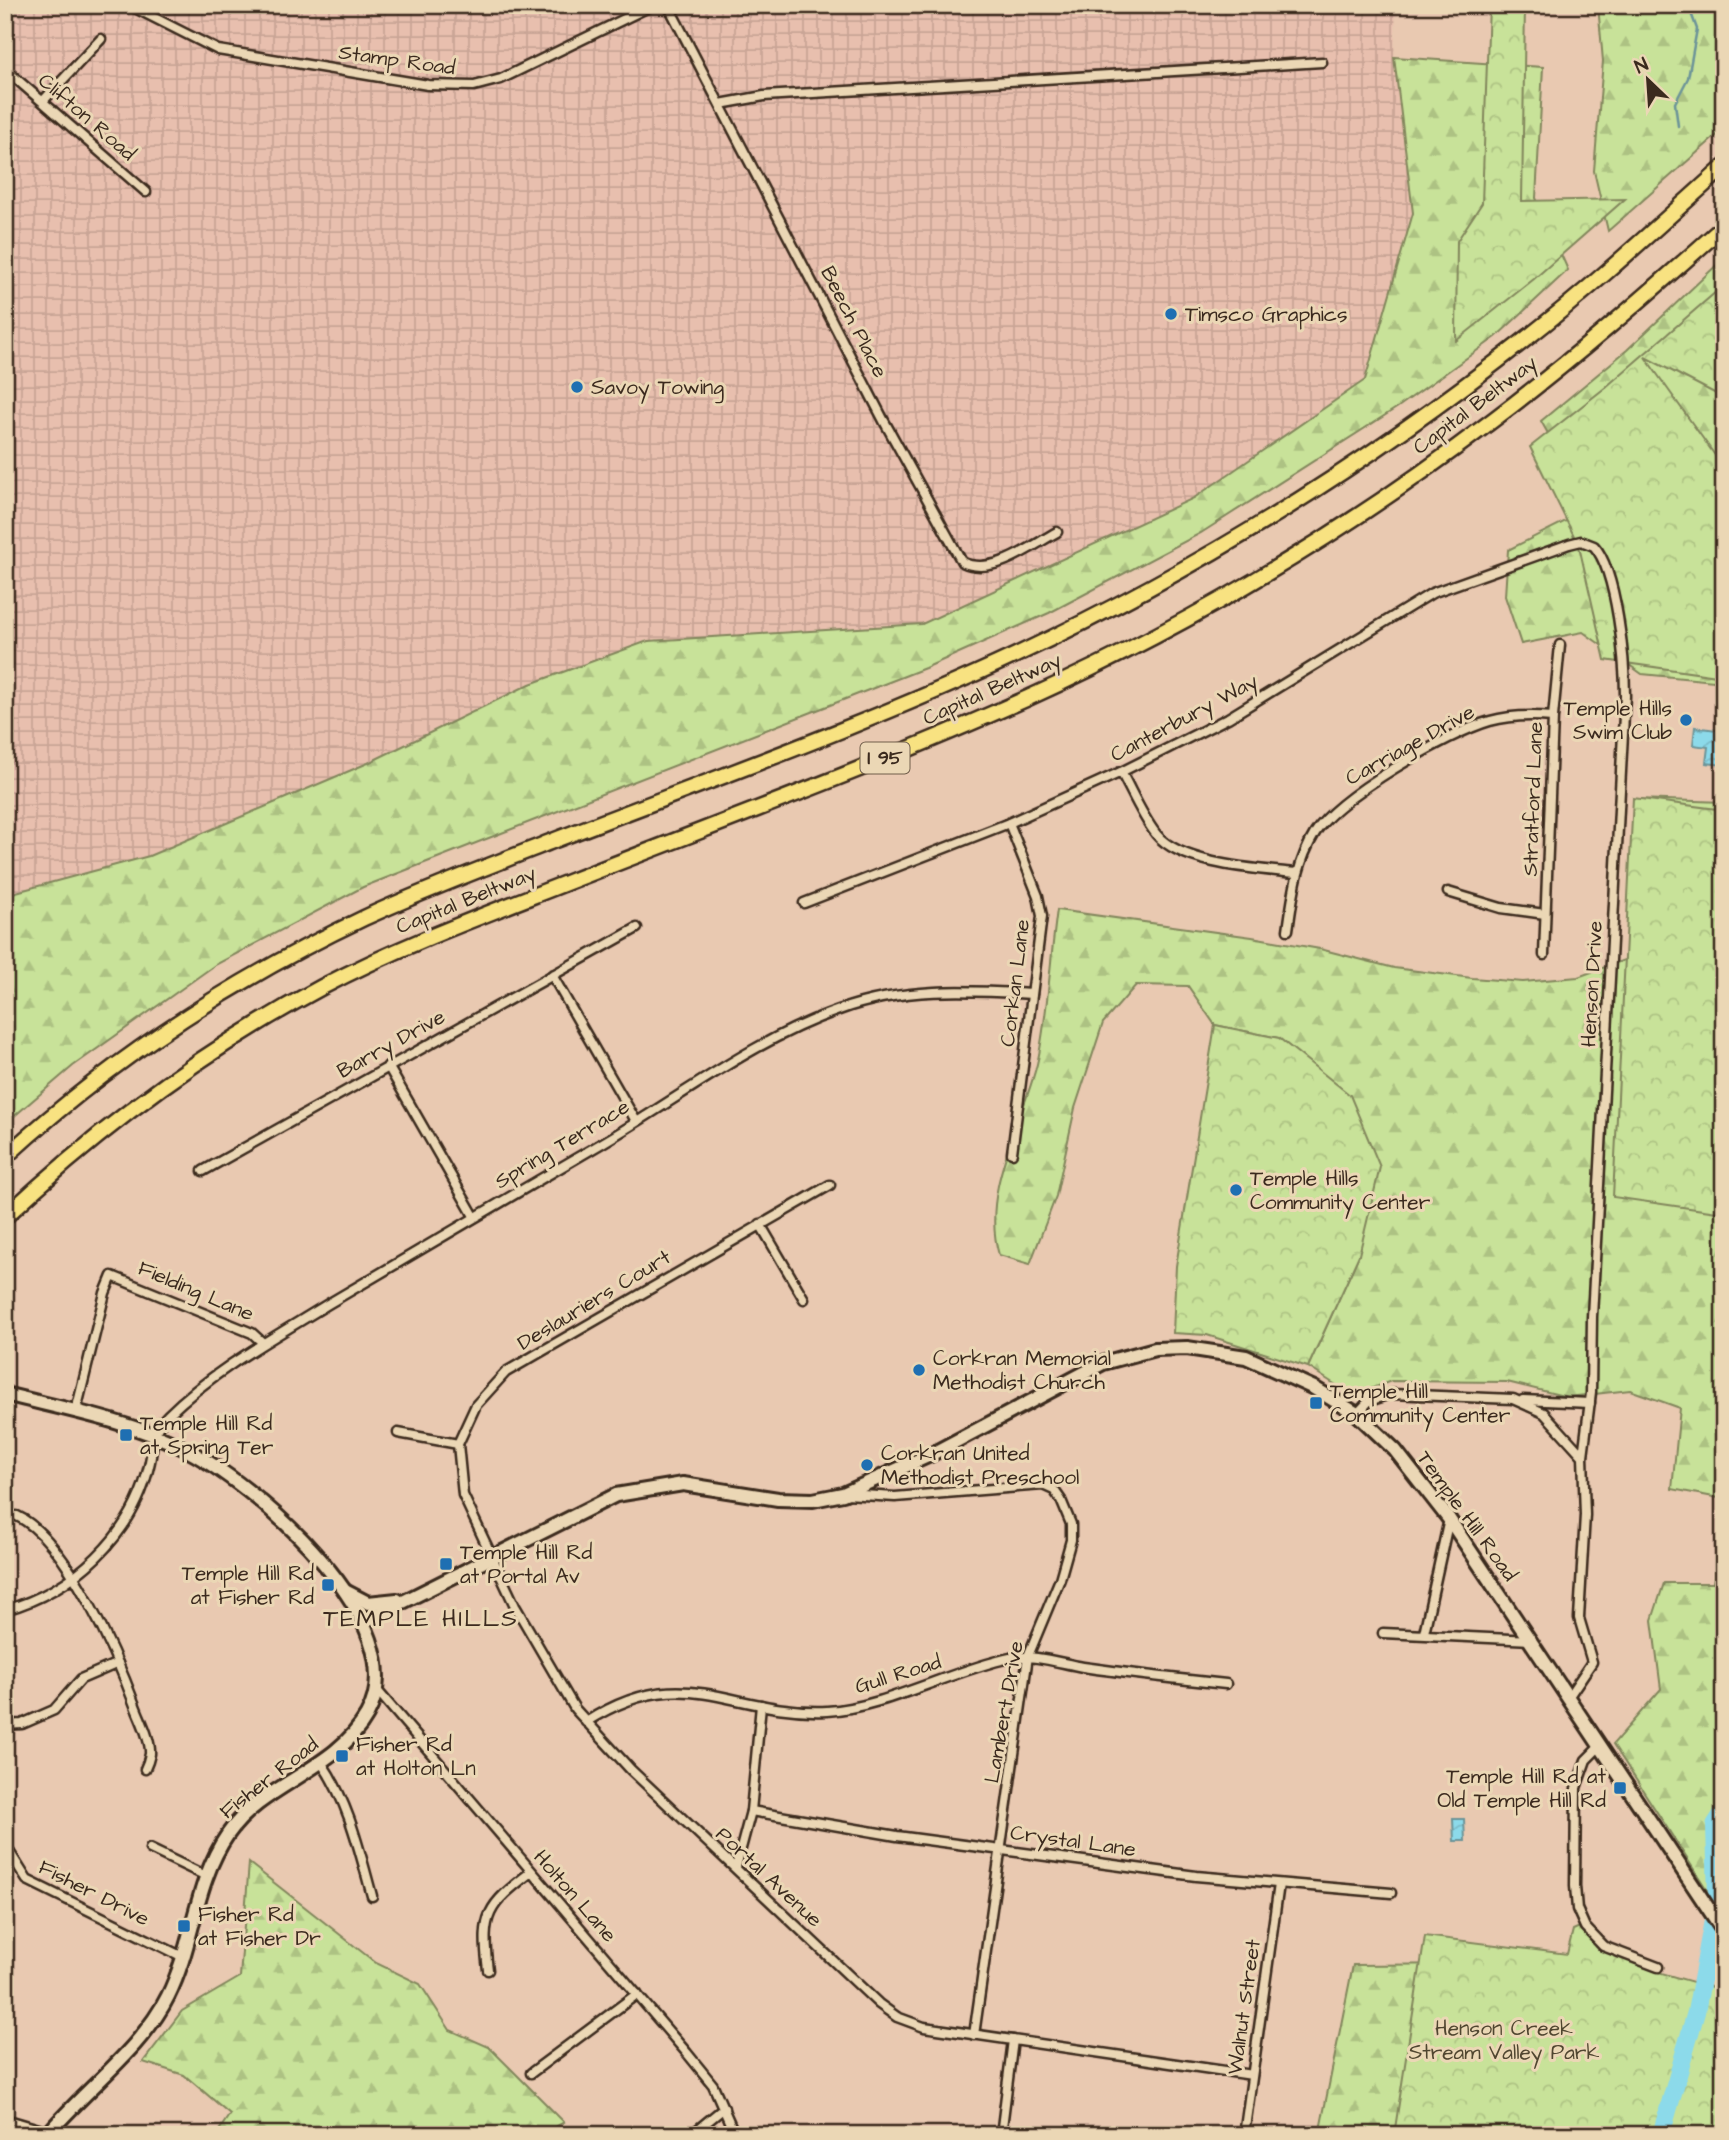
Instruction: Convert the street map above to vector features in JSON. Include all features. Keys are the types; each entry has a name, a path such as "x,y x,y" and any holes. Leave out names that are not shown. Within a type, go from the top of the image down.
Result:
{"highway":[{"name":"Capital Beltway","path":"5,1157 64,1106 153,1039 255,974 325,938 426,891 941,688 1079,624 1208,556 1329,482 1467,384 1596,280 1724,167"},
{"name":"Capital Beltway","path":"5,1217 90,1141 176,1076 322,987 441,932 961,727 1099,664 1230,594 1352,519 1492,421 1623,316 1724,226"}],"main road":[{"name":"Temple Hill Road","path":"363,1622 606,1500 642,1489 683,1484 778,1499 813,1500 843,1494 930,1455 1103,1363 1155,1349 1187,1348 1246,1357 1314,1388 1357,1414 1395,1450 1449,1519 1532,1640 1722,1930"},
{"path":"5,1394 153,1434 207,1461 259,1497 301,1537 341,1587 363,1622"},
{"path":"341,1587 368,1604 389,1602 417,1594"},
{"name":"Fisher Road","path":"48,2134 117,2061 159,2011 174,1983 206,1877 232,1828 321,1762 357,1731 368,1715 376,1689 374,1653 363,1622"}],"street":[{"name":"Stamp Road","path":"129,5 218,50 428,86 458,87 501,79 578,44 653,5"},
{"name":"Beech Place","path":"668,5 886,424 962,562 972,566 996,564 1057,532"},
{"path":"43,101 101,39"},
{"path":"720,104 764,96 1322,62"},
{"name":"Clifton Road","path":"5,69 146,191"},
{"name":"Henson Drive","path":"1569,544 1588,543 1600,552 1607,571 1625,654 1620,821 1592,1317 1590,1403 1583,1456 1585,1515 1580,1618 1592,1662 1569,1696"},
{"name":"Canterbury Way","path":"804,903 1009,823 1121,772 1228,718 1432,593 1569,544"},
{"name":"Stratford Lane","path":"1544,955 1553,716 1560,645"},
{"name":"Carriage Drive","path":"1288,930 1296,873 1316,831 1328,816 1359,790 1452,737 1487,722 1513,715 1553,716"},
{"path":"1121,772 1150,824 1168,846 1195,859 1296,873"},
{"name":"Corkan Lane","path":"1009,823 1038,896 1042,916 1012,1153"},
{"path":"1448,892 1501,908 1545,914"},
{"name":"Barry Drive","path":"203,1171 636,928"},
{"path":"552,975 636,1121"},
{"name":"Spring Terrace","path":"153,1434 184,1401 263,1343 805,1023 882,997 919,992 1032,994"},
{"path":"388,1066 474,1216"},
{"name":"Deslauriers Court","path":"458,1444 475,1405 506,1372 830,1185"},
{"path":"760,1224 804,1299"},
{"name":"Fielding Lane","path":"76,1412 105,1293 112,1276 252,1333 263,1343"},
{"path":"1357,1414 1369,1401 1391,1394 1590,1403"},
{"path":"1513,1399 1544,1413 1583,1456"},
{"path":"398,1433 458,1444"},
{"path":"5,1610 41,1598 72,1578 105,1549 129,1515 149,1466 153,1434"},
{"name":"Portal Avenue","path":"458,1444 463,1495 491,1558 558,1681 586,1722 680,1818 736,1867 887,2011 924,2027 1252,2076"},
{"name":"Lambert Drive","path":"843,1494 895,1497 1043,1485 1054,1490 1066,1511 1071,1540 1060,1579 1028,1656 974,2035"},
{"path":"17,1516 31,1523 46,1538 72,1578 118,1663 146,1735 150,1753 145,1769"},
{"path":"1424,1633 1449,1519"},
{"path":"1383,1633 1532,1640"},
{"name":"Gull Road","path":"586,1722 635,1697 677,1691 710,1692 761,1705 796,1710 847,1708 984,1665 1028,1656 1136,1674 1226,1684"},
{"path":"5,1725 22,1724 54,1710 81,1679 118,1663"},
{"name":"Holton Lane","path":"376,1689 713,2085 735,2135"},
{"path":"736,1867 751,1811 761,1705"},
{"path":"1601,1745 1586,1760 1576,1788 1577,1909 1585,1927 1603,1946 1658,1967"},
{"path":"321,1762 335,1783 351,1823 372,1896"},
{"name":"Crystal Lane","path":"751,1811 822,1821 897,1836 1279,1884 1391,1893"},
{"name":"Fisher Drive","path":"5,1845 27,1880 181,1956"},
{"path":"150,1849 206,1877"},
{"path":"488,1970 488,1915 495,1902 531,1872"},
{"name":"Walnut Street","path":"1244,2135 1279,1884"},
{"path":"531,2073 637,1994"},
{"path":"1001,2135 1013,2040"},
{"path":"691,2135 724,2108"},
{"path":"5,2119 48,2134"}],"shaded area":[{"path":"5,5 1396,5 1394,57 1413,213 1365,380 1194,498 922,624 648,641 530,684 368,763 149,856 5,895"}],"green space":[{"path":"1489,5 1525,5 1522,201 1625,199 1534,279 1456,341 1457,241 1482,203"},
{"path":"1598,5 1724,5 1724,129 1608,231 1594,171 1603,61"},
{"path":"1394,57 1543,67 1536,198 1568,270 1496,337 1398,407 1201,533 1049,613 925,668 363,887 215,965 73,1066 5,1124 5,895 149,856 368,763 530,684 648,641 922,624 1194,498 1365,380 1413,213"},
{"path":"1724,258 1724,682 1642,674 1583,632 1521,644 1505,596 1508,550 1590,509 1541,421 1627,350"},
{"path":"1724,285 1724,398 1645,357 1724,468 1724,677 1605,660 1579,546 1530,447 1606,387"},
{"path":"1633,798 1724,810 1724,1213 1613,1197"},
{"path":"1636,799 1724,802 1724,1499 1672,1489 1680,1408 1630,1390 1568,1397 1507,1382 1391,1381 1353,1396 1308,1367 1359,1255 1279,1038 1215,1025 1188,986 1136,985 1103,1023 1075,1108 1056,1196 1030,1264 999,1255 995,1207 999,1182 1037,1064 1044,1027 1057,910 1252,937 1320,949 1394,968 1523,982 1578,977 1627,959"},
{"path":"1215,1025 1279,1038 1350,1095 1380,1167 1359,1255 1308,1367 1207,1335 1173,1333 1176,1266"},
{"path":"1724,1519 1722,1913 1613,1744 1661,1689 1652,1620 1664,1583 1713,1583"},
{"path":"249,1863 376,1963 420,1984 450,2030 489,2047 564,2122 541,2135 216,2135 230,2114 184,2075 143,2062 182,2011 240,1977"},
{"name":"Henson Creek Stream Valley Park","path":"1582,1926 1613,1952 1645,1968 1719,1989 1724,1975 1724,2135 1394,2135 1425,1936 1567,1954 1573,1930"},
{"name":"Henson Creek Stream Valley Park","path":"1580,1963 1644,2135 1319,2135 1353,1965"}],"water":[{"path":"1695,727 1724,731 1724,765 1706,763 1708,747 1693,745"},
{"path":"1453,1819 1464,1819 1465,1841 1454,1841"}],"waterway":[{"path":"1678,126 1675,103 1688,78 1697,29 1688,5"},
{"path":"1661,2135 1696,2012 1717,1899 1715,1826 1724,1812"}],"place":[{"name":"Timsco Graphics","path":"1171,314"},
{"name":"Savoy Towing","path":"577,387"},
{"name":"Temple Hills Swim Club","path":"1686,720"},
{"name":"Temple Hills Community Center","path":"1236,1190"},
{"name":"Corkran Memorial Methodist Church","path":"919,1370"},
{"name":"Temple Hill Community Center","path":"1316,1403"},
{"name":"Temple Hill Rd at Spring Ter","path":"126,1435"},
{"name":"Corkran United Methodist Preschool","path":"867,1465"},
{"name":"Temple Hill Rd at Portal Av","path":"446,1564"},
{"name":"Temple Hill Rd at Fisher Rd","path":"328,1585"},
{"name":"Fisher Rd at Holton Ln","path":"342,1756"},
{"name":"Temple Hill Rd at Old Temple Hill Rd","path":"1620,1788"},
{"name":"Fisher Rd at Fisher Dr","path":"184,1926"}],"district":[{"name":"TEMPLE HILLS","path":"421,1619"}]}
